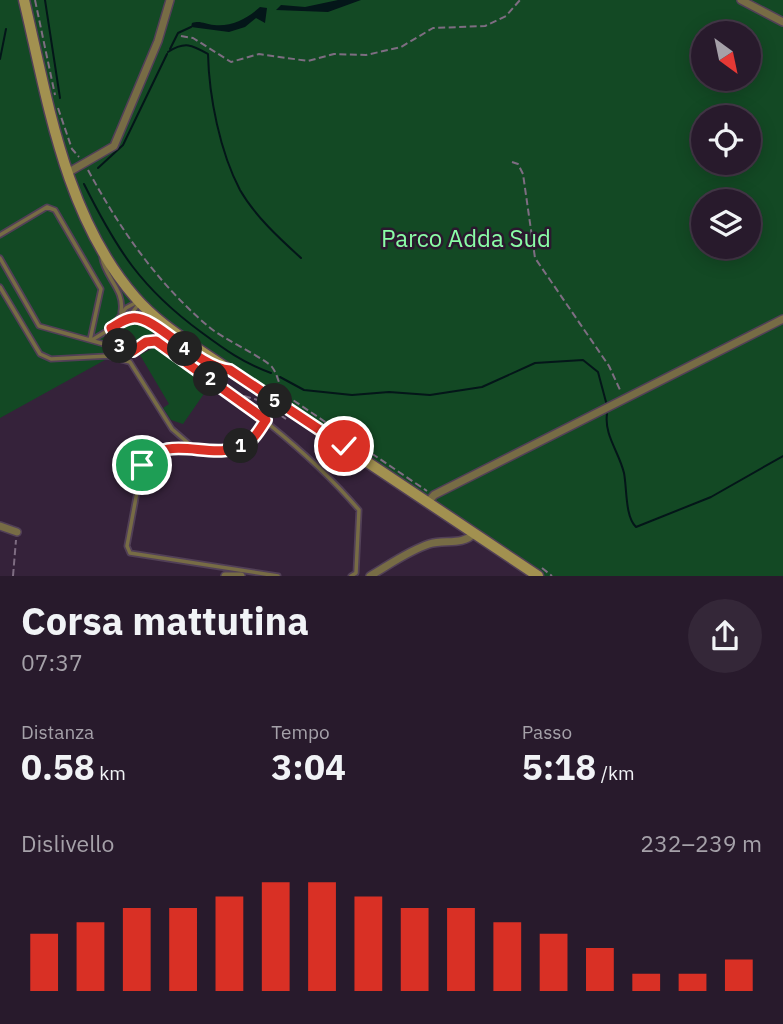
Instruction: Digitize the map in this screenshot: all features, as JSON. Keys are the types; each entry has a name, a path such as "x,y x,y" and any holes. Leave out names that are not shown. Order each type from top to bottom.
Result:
{"street":[{"path":"24,0 53,120 79,204 102,252 139,302 172,331 431,498 475,533 538,571"},
{"path":"69,172 114,146 158,41 170,0"},
{"path":"741,0 783,22"},
{"path":"431,498 783,319"},
{"path":"0,526 17,532"},
{"path":"370,576 420,548 441,542 464,541 475,533"},
{"path":"225,576 241,576"}],"lane":[{"path":"0,235 47,207 55,210 102,289 90,340"},
{"path":"102,252 106,271 122,299 120,315"},
{"path":"0,258 37,325 133,351 146,342 156,341 266,420 340,487 359,510 356,573 351,576"},
{"path":"0,287 40,354 55,360 108,356 130,362 172,429 197,450"},
{"path":"90,340 99,337 135,311 139,302"},
{"path":"111,328 120,315 139,302"},
{"path":"122,321 133,318 144,320 209,366 230,370"},
{"path":"111,328 116,342 126,349"},
{"path":"266,420 250,442 235,448 221,452 169,446 148,457 142,465 127,546 130,553 278,576"}],"path":[{"path":"35,0 55,94"},
{"path":"180,36 193,37 231,62 259,54 307,61 334,54 366,55 401,47 433,28 452,30 485,26 506,16 520,0"},
{"path":"58,107 72,149 85,165 135,247 189,309 218,335 271,366 287,396 431,498"},
{"path":"512,162 518,164 523,174 535,258 609,366 623,400"},
{"path":"13,576 17,532"},
{"path":"538,571 552,576"}],"green space":[{"name":"Parco Adda Sud","path":"0,0 783,0 783,576 541,576 170,324 0,418"},
{"path":"155,347 210,385 183,424 171,420 163,408 169,404 140,355"}],"shaded area":[{"path":"338,0 361,0 328,12 276,10 281,5 305,7"},
{"path":"260,7 267,8 265,23 256,18 245,27 229,32 191,27 192,23 198,22 214,25 233,23"}],"waterway":[{"path":"45,0 60,98"},
{"path":"170,49 178,33 191,27"},
{"path":"0,59 6,29"},
{"path":"168,52 179,46 188,46 208,54 217,124 233,175 253,209 301,258"},
{"path":"98,168 123,145 167,54"},
{"path":"84,184 132,266 162,300 226,350 271,373"},
{"path":"280,377 304,390 352,395 389,392 430,395 482,387 535,363 583,360 598,372 606,402"},
{"path":"607,414 610,436 624,473 630,516 636,527 711,497 783,456"}],"route":[{"path":"142,465 148,457 169,446 214,453 235,448 250,442 266,420 156,341 146,342 133,351 119,345 111,328 133,318 148,322 209,366 230,370 344,446"}]}
